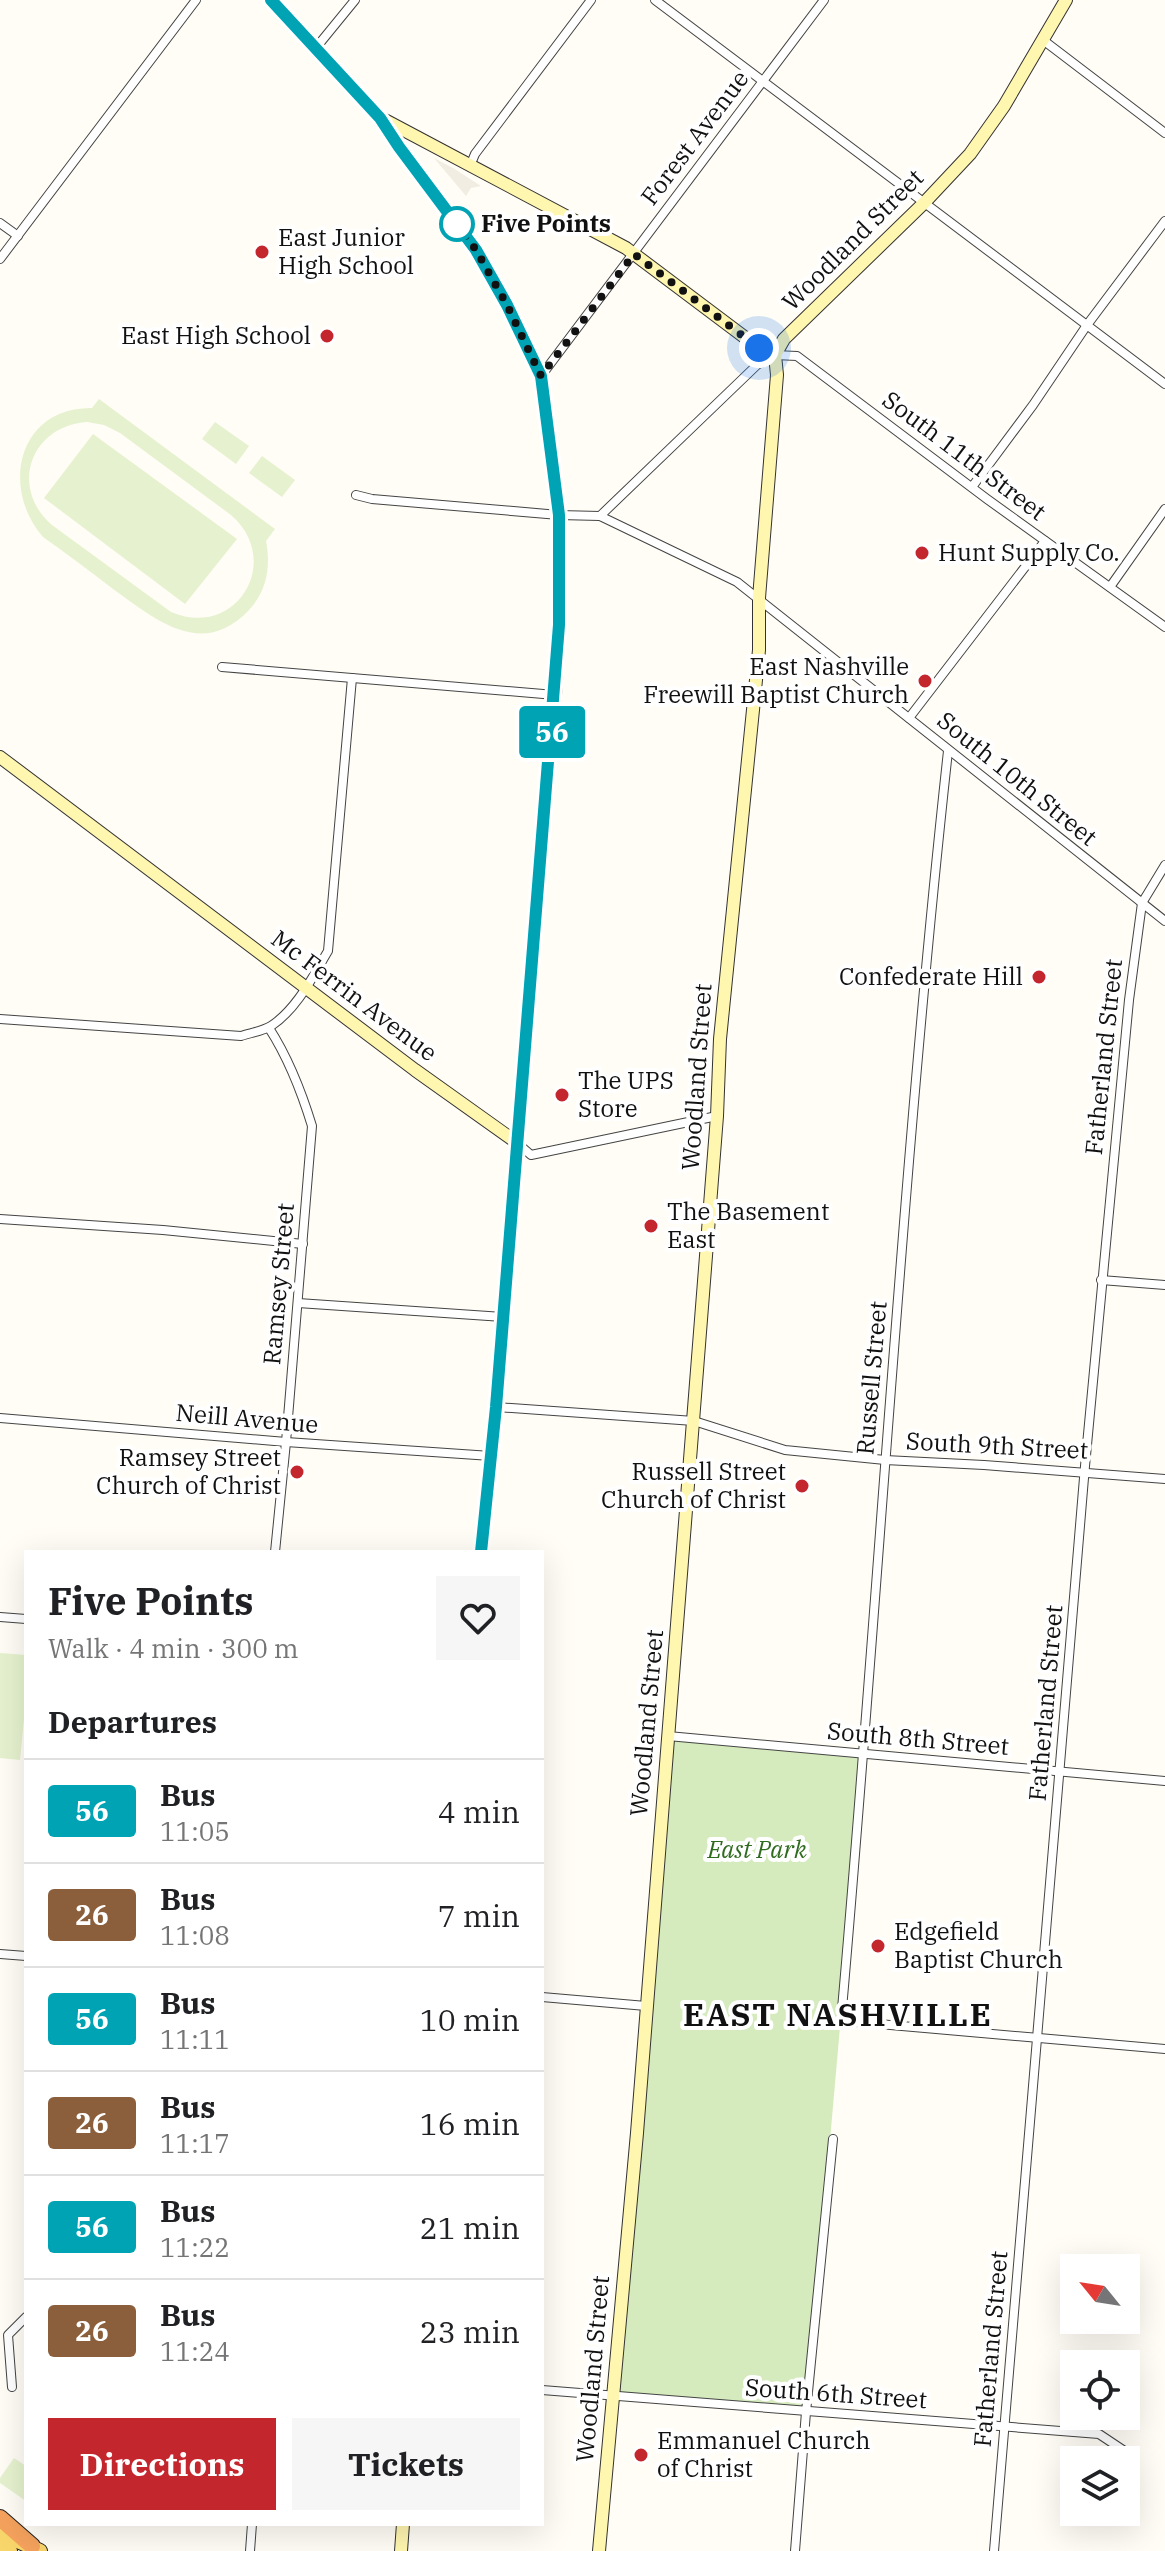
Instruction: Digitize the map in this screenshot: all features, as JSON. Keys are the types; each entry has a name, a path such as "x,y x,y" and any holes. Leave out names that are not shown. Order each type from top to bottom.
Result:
{"highway":[{"path":"0,2518 36,2549"}],"main road":[{"path":"0,2533 36,2549"},
{"path":"0,2546 10,2551"}],"street":[{"path":"0,259 196,0"},
{"path":"271,0 380,118 476,250 541,376 559,515 561,605 496,1407 481,1550"},
{"path":"315,49 355,0"},
{"path":"470,166 475,154 591,0"},
{"path":"655,0 1165,384"},
{"name":"Forest Avenue","path":"541,376 824,0"},
{"name":"Woodland Street","path":"599,2551 637,2133 694,1421 720,1039 759,650 759,598 777,375 775,355 784,339 970,154 1004,106 1066,0"},
{"path":"1043,40 1165,133"},
{"path":"380,118 634,254 759,348 775,355"},
{"path":"972,487 1165,221"},
{"path":"0,223 18,236"},
{"path":"356,495 372,499 600,516 757,365 775,355"},
{"name":"South 11th Street","path":"775,355 797,356 1165,627"},
{"path":"1110,587 1165,509"},
{"name":"South 10th Street","path":"600,516 737,582 1165,921"},
{"path":"909,718 1045,541"},
{"path":"222,667 555,695"},
{"path":"0,1019 241,1036 269,1028 285,1014 328,951 352,678"},
{"name":"Russell Street","path":"948,751 885,1460 842,2009 856,2022 1038,2039"},
{"name":"Mc Ferrin Avenue","path":"0,757 531,1155 717,1116"},
{"name":"Fatherland Street","path":"994,2551 1084,1474 1130,989 1142,903 1165,865"},
{"name":"Ramsey Street","path":"269,1028 289,1062 312,1126 275,1550"},
{"path":"0,1219 163,1230 303,1244"},
{"path":"1101,1280 1165,1285"},
{"path":"298,1303 503,1317"},
{"name":"South 9th Street","path":"496,1407 694,1421 785,1450 1165,1479"},
{"name":"Neill Avenue","path":"0,1418 491,1456"},
{"path":"0,1617 24,1619"},
{"name":"South 8th Street","path":"668,1736 1165,1781"},
{"path":"0,1954 24,1956"},
{"path":"544,1997 646,2006"},
{"path":"1038,2039 1165,2049"},
{"path":"795,2551 833,2139"},
{"path":"12,2387 8,2335 24,2319"},
{"name":"South 6th Street","path":"544,2390 1099,2434 1117,2446"},
{"path":"250,2551 252,2526"},
{"path":"401,2551 403,2526"}],"green space":[{"path":"99,399 275,529 266,541 268,569 260,595 249,610 231,625 214,632 196,633 162,622 43,537 30,517 22,496 20,474 24,454 33,435 47,421 67,411 92,408","holes":["87,422 104,425 120,433 231,515 246,534 253,554 252,573 245,591 233,606 215,615 194,618 171,612 52,525 39,510 31,494 29,477 32,461 40,447 51,435 67,426"]},
{"path":"215,422 249,446 236,464 202,439"},
{"path":"93,434 237,539 185,604 44,498"},
{"path":"262,456 295,480 282,497 249,473"},
{"path":"0,1653 24,1655 24,1719 20,1760 0,1758"},
{"name":"East Park","path":"668,1736 864,1755 806,2412 613,2395"},
{"path":"14,2458 24,2465 24,2500 0,2483 0,2478"}],"shaded area":[{"path":"434,158 481,186 471,188 466,196"}],"bus line":[{"name":"56","path":"271,0 380,118 476,250 541,376 559,515 561,599 496,1407 481,1550"}],"place":[{"name":"Five Points","path":"457,224"},
{"name":"East Junior High School","path":"262,252"},
{"name":"East High School","path":"327,336"},
{"name":"Hunt Supply Co.","path":"922,553"},
{"name":"East Nashville Freewill Baptist Church","path":"925,681"},
{"name":"Confederate Hill","path":"1039,977"},
{"name":"The UPS Store","path":"562,1095"},
{"name":"The Basement East","path":"651,1226"},
{"name":"Ramsey Street Church of Christ","path":"297,1472"},
{"name":"Russell Street Church of Christ","path":"802,1486"},
{"name":"Edgefield Baptist Church","path":"878,1946"},
{"name":"Emmanuel Church of Christ","path":"641,2455"}],"district":[{"name":"EAST NASHVILLE","path":"838,2015"}],"route":[{"path":"457,224 476,250 507,305 541,376 634,254 759,348"}]}
